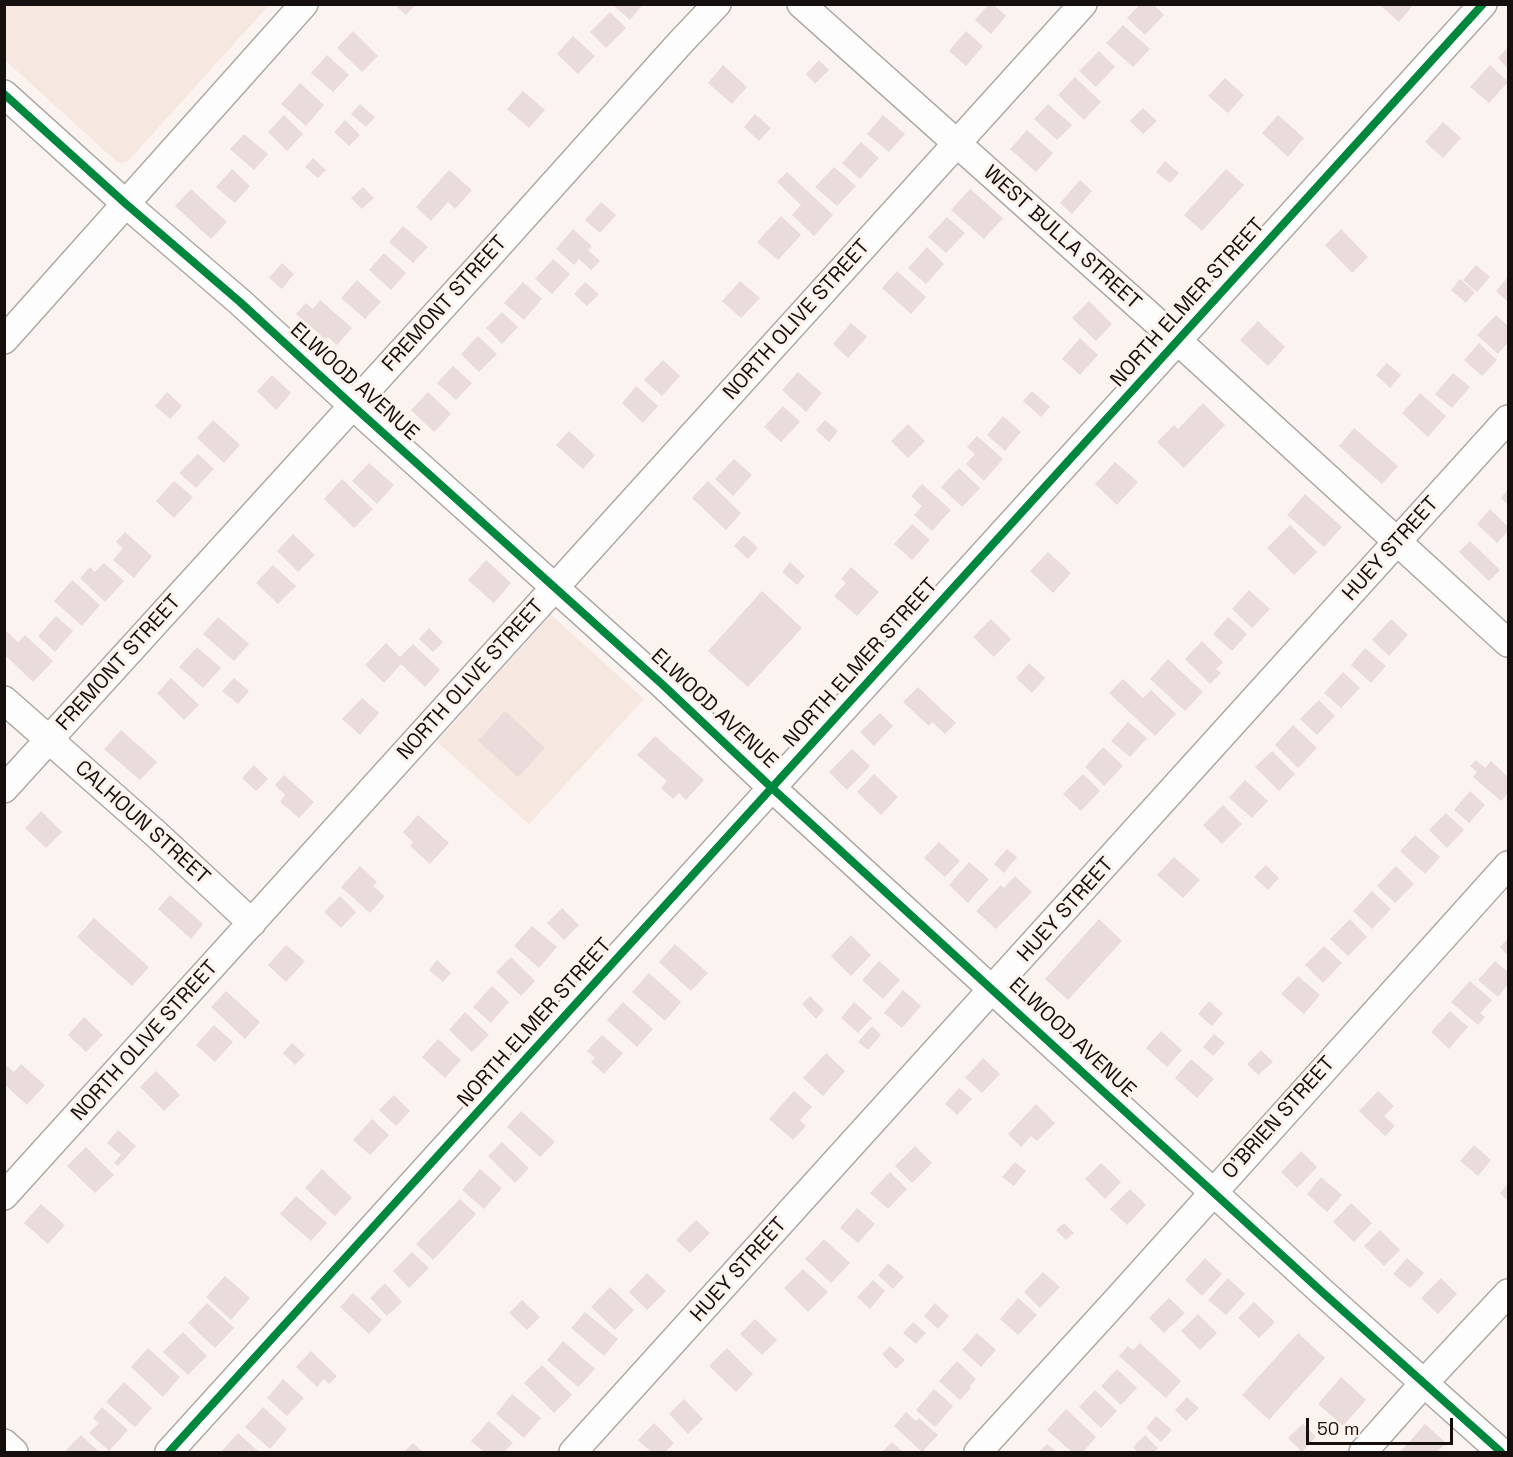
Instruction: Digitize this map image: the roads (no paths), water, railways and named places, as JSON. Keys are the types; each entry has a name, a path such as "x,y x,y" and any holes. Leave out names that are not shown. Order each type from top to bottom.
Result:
{"street":[{"path":"4,340 304,4"},
{"name":"FREMONT STREET","path":"4,789 717,4"},
{"name":"WEST BULLA STREET","path":"801,4 1178,341 1509,643"},
{"name":"NORTH OLIVE STREET","path":"4,1196 1083,4"},
{"name":"NORTH ELMER STREET","path":"170,1452 1483,4"},
{"name":"ELWOOD AVENUE","path":"4,94 126,204 240,302 555,587 1213,1192 1501,1452"},
{"name":"HUEY STREET","path":"573,1452 1509,419"},
{"name":"CALHOUN STREET","path":"4,700 252,922"},
{"name":"O'BRIEN STREET","path":"978,1452 1509,865"},
{"path":"1363,1452 1509,1293"},
{"path":"4,1443 14,1452"}]}
